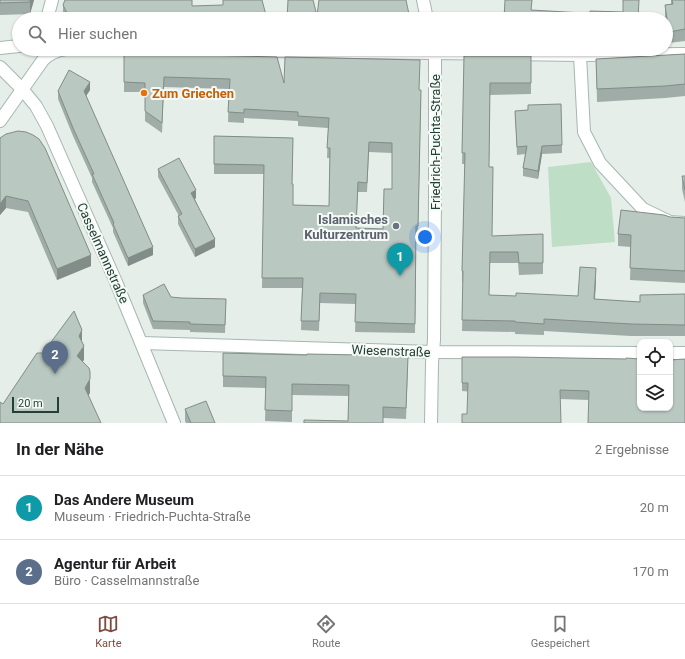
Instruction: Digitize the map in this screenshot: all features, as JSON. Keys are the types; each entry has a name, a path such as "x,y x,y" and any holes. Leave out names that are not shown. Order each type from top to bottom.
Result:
{"street":[{"path":"49,12 52,0"},
{"path":"423,0 426,12"},
{"path":"0,48 12,47"},
{"path":"673,54 685,54"},
{"path":"0,121 42,60 48,56"},
{"name":"Friedrich-Puchta-Straße","path":"431,423 436,197 434,56"},
{"path":"580,56 584,132 600,163 643,209 670,222 685,223"},
{"name":"Casselmannstraße","path":"0,67 22,89 36,106 47,126 116,282 174,423"},
{"name":"Wiesenstraße","path":"142,344 433,352 637,353"},
{"path":"673,353 685,353"}],"green space":[{"path":"591,162 611,198 615,242 552,247 548,167"}],"building":[{"path":"0,0 30,0 30,2 0,3"},
{"path":"65,0 192,0 192,6 223,5 223,0 262,0 265,12 66,12 63,5"},
{"path":"288,0 313,0 316,12 287,12"},
{"path":"319,0 406,0 409,12 318,12"},
{"path":"505,0 532,0 531,10 566,12 504,12"},
{"path":"623,0 639,0 638,12 623,12"},
{"path":"672,0 685,0 685,29 673,31 673,12 666,12 665,5 673,4"},
{"path":"590,11 623,12 590,12"},
{"path":"685,54 685,84 597,89 596,59 673,56 673,55"},
{"path":"124,56 277,57 284,83 285,57 420,60 419,90 421,90 418,226 416,226 415,324 355,322 356,294 320,293 319,321 301,321 303,278 262,278 264,165 214,164 214,136 293,138 293,205 329,206 330,148 327,148 329,118 298,116 298,112 244,109 244,113 228,112 230,79 164,77 162,123 145,111 145,83 124,82","holes":["369,142 392,143 392,189 384,189 383,229 356,228 358,182 367,183"]},
{"path":"464,56 531,56 531,83 490,83 489,167 493,167 492,236 543,234 543,263 519,263 518,252 490,252 489,295 516,296 516,293 578,296 580,267 596,268 594,299 640,302 640,295 685,294 685,325 631,324 544,319 544,324 515,321 462,320 465,153 462,153"},
{"path":"69,70 90,82 84,91 153,247 128,258 58,91"},
{"path":"561,104 562,145 542,146 538,171 523,168 527,146 517,147 515,111 528,110 528,105"},
{"path":"18,131 33,135 39,139 45,148 91,255 57,269 28,201 6,196 0,204 0,138 6,134"},
{"path":"179,158 196,190 191,193 215,239 195,249 178,216 182,214 158,169"},
{"path":"682,176 685,176 685,190"},
{"path":"621,210 685,218 685,271 630,268 631,235 618,234"},
{"path":"164,284 171,297 226,299 225,325 153,321 143,295"},
{"path":"74,311 82,330 79,336 84,346 77,356 89,368 90,379 85,388 101,423 0,423 0,402 3,404 37,353 43,353"},
{"path":"223,353 408,356 406,408 383,407 383,423 304,423 304,420 348,421 349,385 292,384 292,411 265,410 266,377 223,376"},
{"path":"462,357 637,359 637,411 673,411 673,360 685,359 685,423 588,423 589,391 560,390 561,423 462,423 462,414 467,414 468,383 462,383"},
{"path":"206,401 215,423 191,423 185,409"}],"place":[{"name":"Zum Griechen","path":"144,93"},
{"name":"Islamisches Kulturzentrum","path":"396,226"},
{"name":"Das Andere Museum","path":"400,276"},
{"name":"Agentur für Arbeit","path":"55,374"}]}
